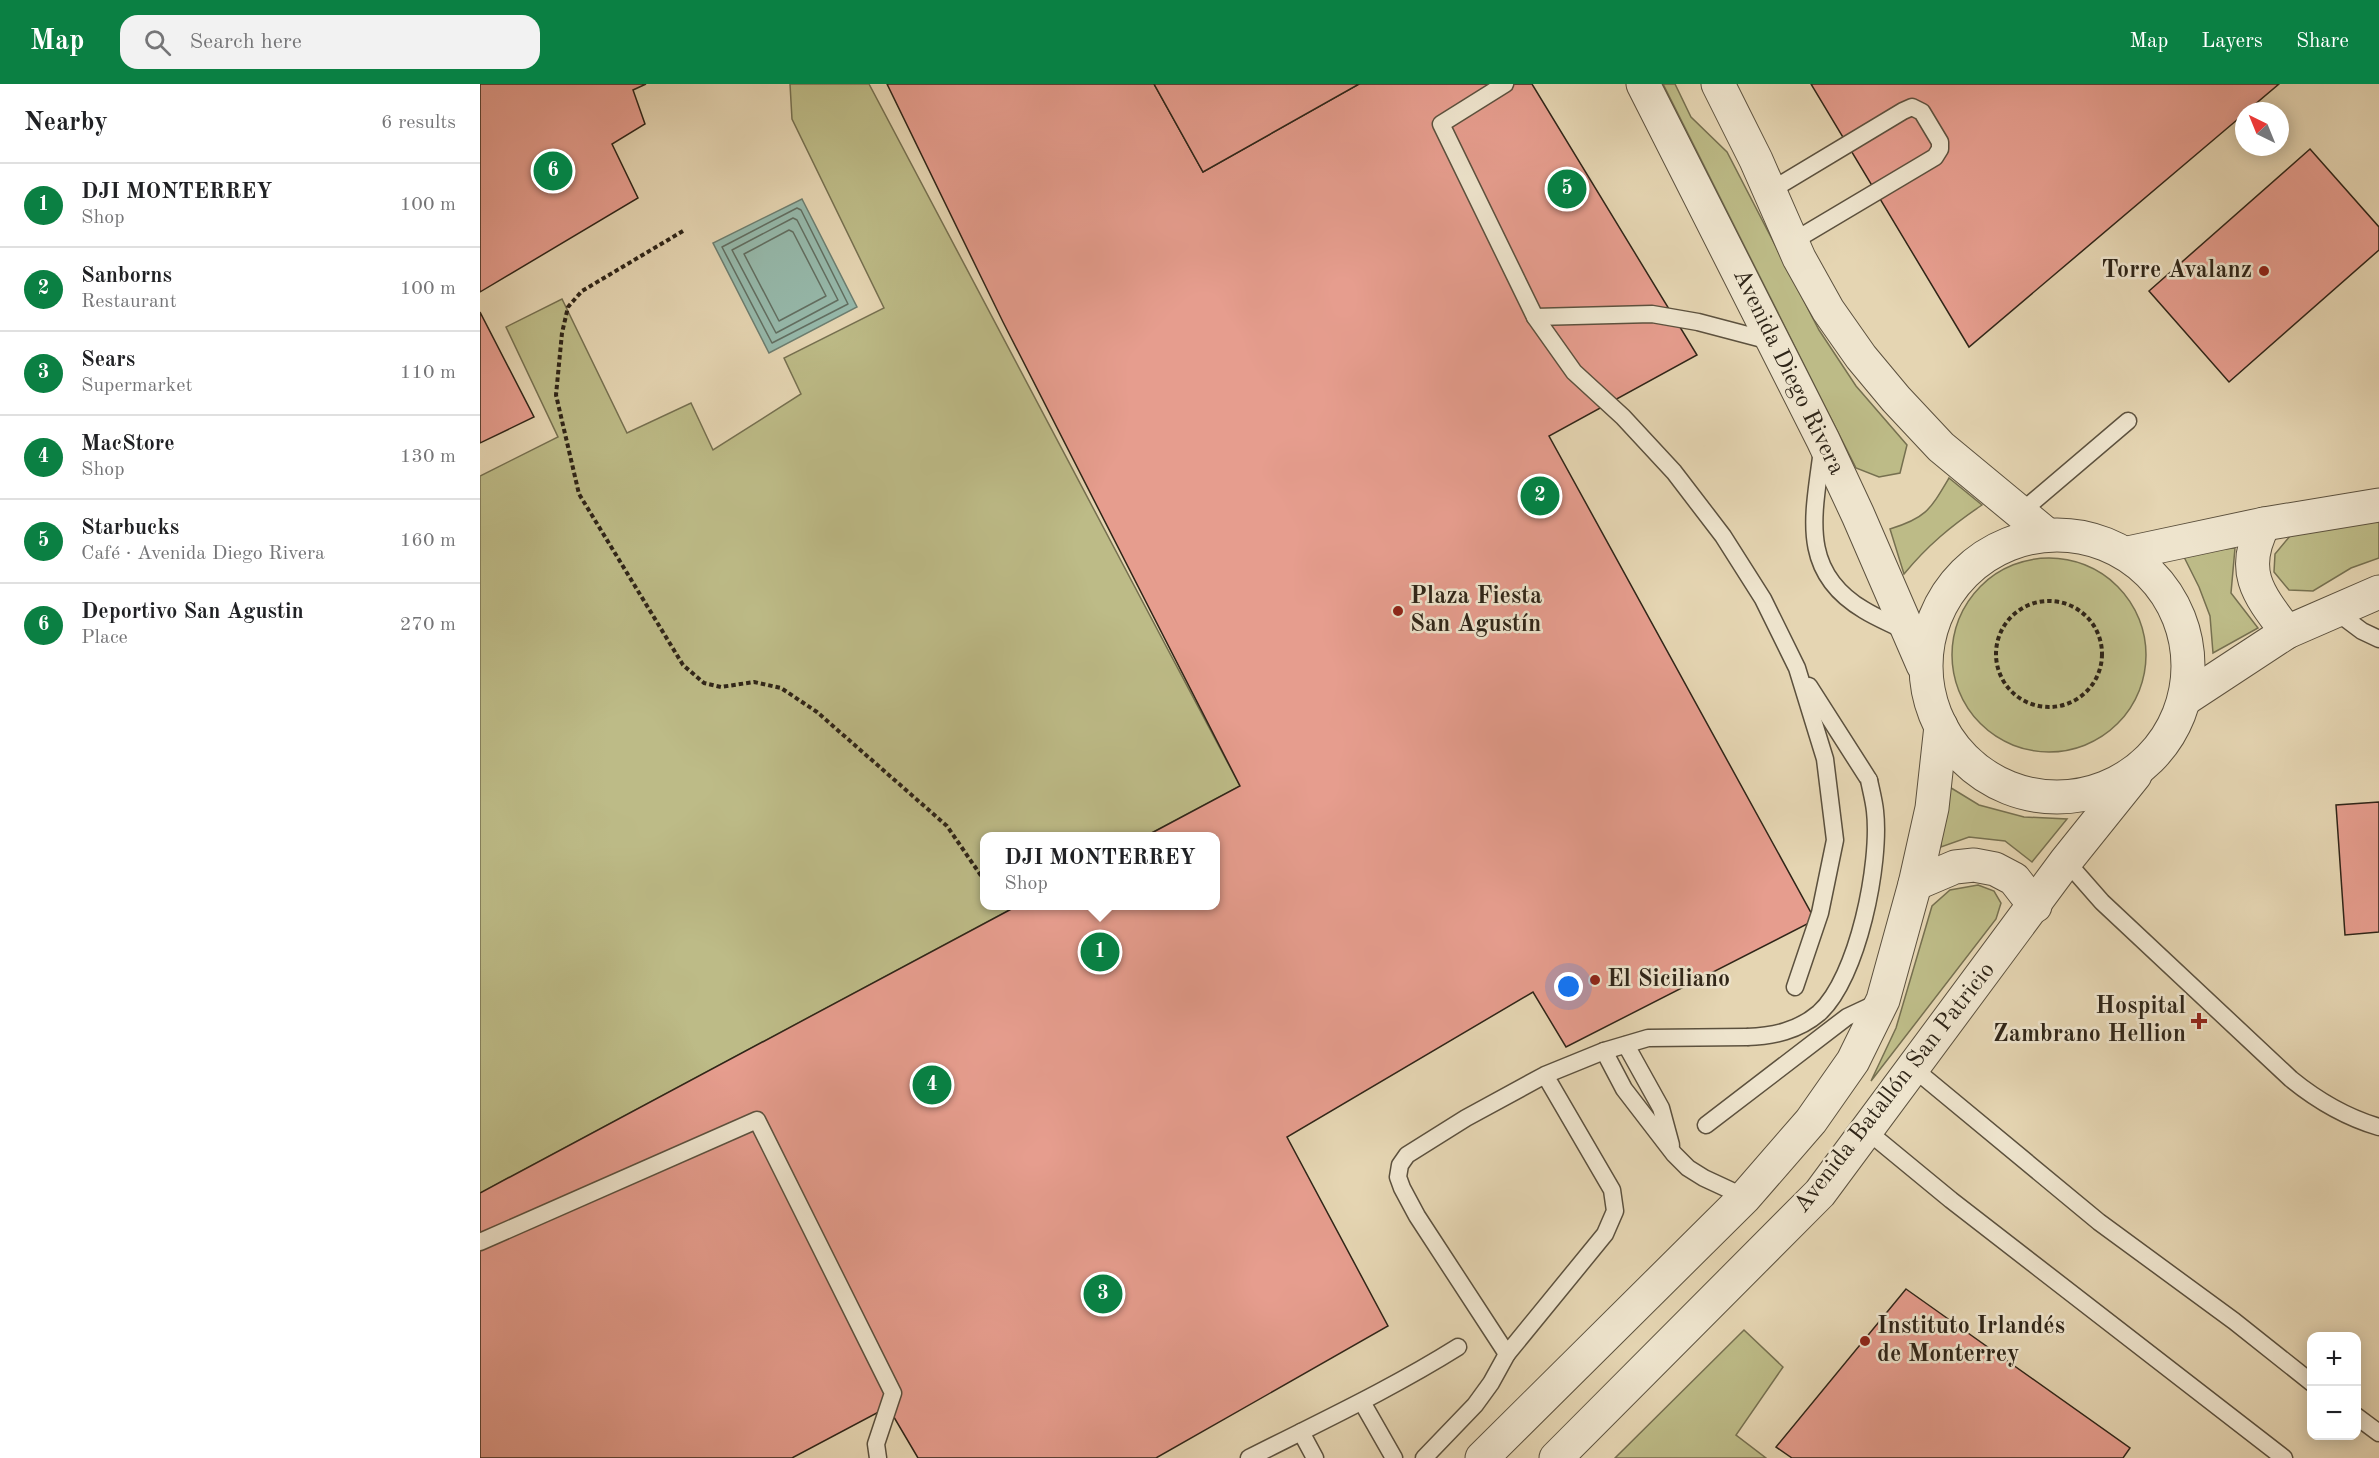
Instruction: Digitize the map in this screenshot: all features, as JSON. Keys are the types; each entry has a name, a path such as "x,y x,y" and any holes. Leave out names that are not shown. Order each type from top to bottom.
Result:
{"street":[{"name":"Avenida Diego Rivera","path":"1643,84 1823,440 1923,665"},
{"path":"1718,84 1792,242 1828,309 1861,357 1941,447 2033,522 2103,541 2128,553 2151,577 2176,614 2189,649 2188,697"},
{"path":"2128,553 2264,524 2379,505"},
{"path":"2033,522 1967,570 1942,599 1932,623 1923,665 1928,696 1941,726 1968,761 2000,785 2030,793 2080,798 2135,775"},
{"path":"2264,524 2252,555 2252,575 2258,592 2287,632"},
{"path":"2188,697 2287,632 2379,592"},
{"name":"Avenida Batallón San Patricio","path":"1556,1458 1820,1193 2035,906 2066,861 2135,775 2168,741 2188,697"},
{"name":"Avenida Batallón San Patricio","path":"1482,1458 1745,1197 1811,1121 1853,1062 1883,1000 1915,884 1932,808 1941,726"},
{"path":"1915,884 1955,867 1974,865 1995,869 2014,879 2035,906"}],"lane":[{"path":"1505,84 1441,124 1535,317 1574,372 1623,417 1674,472 1723,536 1763,599 1797,668 1869,780 1875,812 1869,894 1850,967 1834,997 1818,1014 1797,1027 1774,1036 1648,1038 1604,1051 1545,1075 1420,1145 1407,1155 1400,1166 1398,1177 1402,1188 1417,1216 1507,1354"},
{"path":"1770,191 1912,107 1922,112 1940,142 1940,149 1935,157 1792,242"},
{"path":"1535,317 1652,314 1698,322 1774,342"},
{"path":"2033,522 2128,421"},
{"path":"1823,440 1813,525 1818,560 1826,576 1851,601 1908,632"},
{"path":"2334,610 2362,631 2379,639"},
{"path":"1795,987 1820,913 1835,840 1825,759 1797,668"},
{"path":"2066,861 2102,902 2291,1079 2336,1110 2358,1121 2379,1127"},
{"path":"1706,1125 1847,1017 1883,1000"},
{"path":"1626,1045 1661,1108 1674,1154"},
{"path":"1604,1051 1624,1089 1674,1154 1688,1168 1704,1178 1745,1197"},
{"path":"1913,1068 2090,1215 2234,1321 2307,1379"},
{"path":"1424,1458 1475,1406 1507,1354 1605,1234 1615,1211 1612,1190 1545,1075"},
{"path":"480,1242 757,1120 893,1393 877,1451"},
{"path":"1866,1130 1936,1188 2284,1458"},
{"path":"1249,1458 1362,1402 1458,1347"},
{"path":"1362,1402 1394,1458"},
{"path":"2361,1420 2379,1433"},
{"path":"1300,1432 1315,1458"}],"path":[{"path":"683,231 582,291 568,307 562,333 556,395 579,494 682,665 704,683 712,685 721,687 754,682 781,688 817,712 947,826 980,874"},
{"path":"2064,601 2091,620 2098,630 2103,648 2103,660 2097,678 2088,691 2073,702 2050,708 2019,699 2011,692 2001,677 1996,661 2000,633 2011,617 2035,602 2064,601"}],"shaded area":[{"path":"790,84 869,84 1240,786 1154,832 980,832 980,910 1010,910 480,1193 480,476 558,437 506,327 562,299 627,433 691,403 713,450 801,394 784,358 884,308 792,119"},
{"path":"1663,84 1675,84 1691,117 1727,152 1819,330 1856,386 1907,445 1900,473 1879,477 1856,468"},
{"path":"1949,478 1982,505 1940,536 1904,574 1890,529 1912,521 1926,511"},
{"path":"2379,518 2379,558 2351,568 2313,591 2289,590 2274,572 2275,554 2290,536"},
{"path":"2235,548 2231,593 2258,628 2213,653 2210,616 2182,553"},
{"path":"2049,558 2086,565 2103,574 2118,586 2130,601 2139,618 2146,655 2139,692 2130,709 2118,724 2103,736 2086,745 2049,752 2012,745 1995,736 1980,724 1968,709 1959,692 1952,655 1959,618 1968,601 1980,586 1995,574 2012,565"},
{"path":"1943,783 1979,805 2024,817 2067,819 2032,862 2005,841 1969,837 1941,847"},
{"path":"1978,885 1994,891 2001,903 1996,919 1871,1081 1896,1028 1932,906 1950,890"},
{"path":"1744,1330 1783,1367 1736,1435 1766,1458 1615,1458"}],"water":[{"path":"802,199 857,307 769,353 713,243"}],"building":[{"path":"480,84 646,84 633,90 645,124 612,144 638,198 480,292"},
{"name":"Plaza Fiesta San Agustín","path":"887,84 1154,84 1203,172 1359,84 1532,84 1697,355 1549,436 1815,920 1566,1047 1533,992 1287,1137 1388,1326 1156,1458 918,1458 888,1407 792,1458 480,1458 480,1193 1010,910 1220,910 1220,832 1154,832 1240,786 1003,322"},
{"path":"1154,84 1359,84 1203,172"},
{"path":"1811,84 2279,84 2258,102 2235,102 2235,122 1969,347"},
{"name":"Torre Avalanz","path":"2310,149 2379,227 2379,250 2229,382 2149,291"},
{"path":"480,312 534,417 480,443"},
{"path":"2379,802 2379,932 2345,935 2336,805"},
{"path":"1906,1289 2130,1448 2123,1458 1792,1458 1776,1447"}],"place":[{"name":"Deportivo San Agustin","path":"553,171"},
{"name":"Starbucks","path":"1567,189"},
{"name":"Torre Avalanz","path":"2264,271"},
{"name":"Sanborns","path":"1540,496"},
{"name":"Plaza Fiesta San Agustín","path":"1398,611"},
{"name":"DJI MONTERREY","path":"1100,952"},
{"name":"El Siciliano","path":"1595,980"},
{"name":"Hospital Zambrano Hellion","path":"2199,1021"},
{"name":"MacStore","path":"932,1085"},
{"name":"Sears","path":"1103,1294"},
{"name":"Instituto Irlandés de Monterrey","path":"1865,1341"}]}
